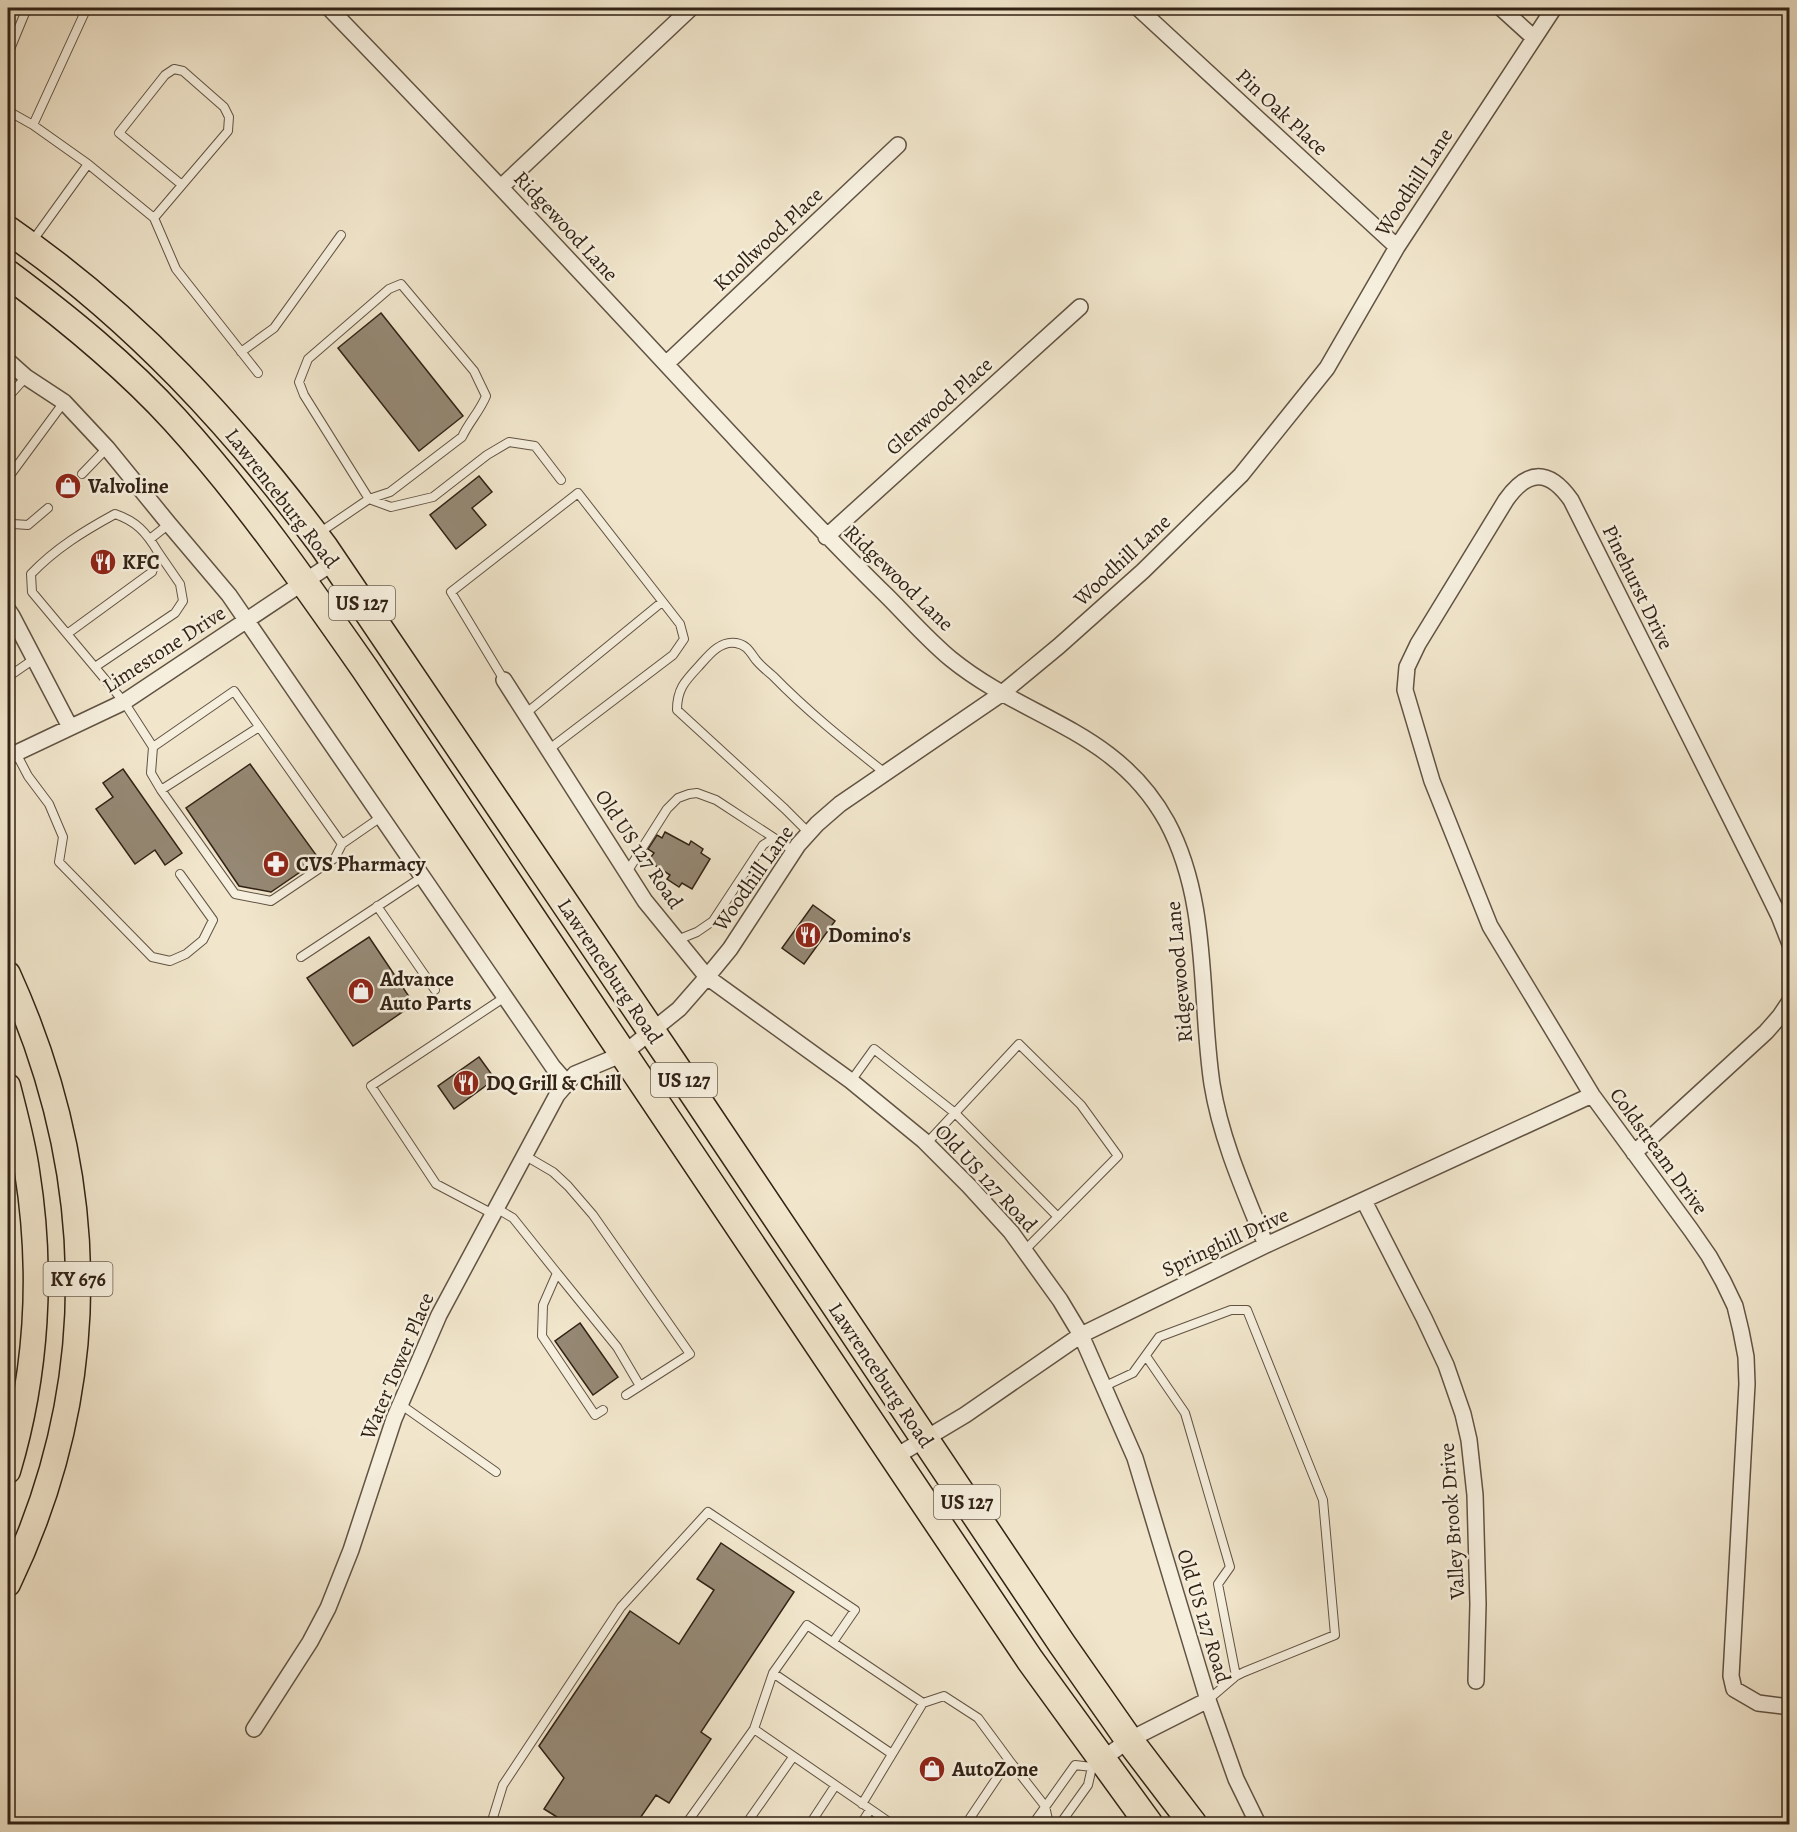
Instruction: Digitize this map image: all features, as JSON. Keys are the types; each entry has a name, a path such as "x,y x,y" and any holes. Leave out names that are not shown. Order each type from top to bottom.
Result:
{"highway":[{"name":"Lawrenceburg Road","path":"18,238 114,313 176,371 251,454 316,536 1062,1644 1129,1740 1192,1824"},
{"name":"Lawrenceburg Road","path":"8,274 120,365 174,419 248,507 305,583 365,669 1097,1763 1149,1824"}],"main road":[{"name":"KY 676","path":"8,974 40,1052 65,1148 73,1198 78,1303 67,1407 55,1458 40,1507 8,1584"},
{"name":"KY 676","path":"8,1086 27,1170 36,1266 35,1316 30,1367 8,1471"}],"street":[{"path":"501,187 691,8"},
{"name":"Pin Oak Place","path":"1138,8 1397,247"},
{"path":"1501,8 1534,38"},
{"name":"Woodhill Lane","path":"623,1054 679,1009 707,977 730,949 794,851 809,833 840,804 1001,694 1059,646 1143,571 1241,475 1326,368 1397,247 1554,8"},
{"name":"Ridgewood Lane","path":"339,11 826,537 950,658 1001,694 1071,729 1112,756 1144,788 1157,805 1177,842 1191,886 1196,911 1212,1088 1234,1166 1266,1245"},
{"name":"Knollwood Place","path":"666,364 898,145"},
{"name":"Glenwood Place","path":"826,537 1080,307"},
{"path":"8,361 64,402 107,448 229,595 505,998 553,1067 567,1083"},
{"name":"Pinehurst Drive","path":"1407,667 1418,644 1514,489 1523,481 1543,476 1562,487 1580,518 1756,869 1790,944"},
{"name":"Limestone Drive","path":"12,755 124,702 334,562"},
{"path":"8,610 70,727"},
{"name":"Coldstream Drive","path":"1407,667 1405,690 1432,781 1490,927 1592,1095 1709,1256 1735,1306 1746,1357 1746,1412 1731,1676 1734,1689 1758,1703 1790,1707"},
{"name":"Old US 127 Road","path":"504,680 645,901 707,977 851,1081 899,1119 969,1186 1025,1250 1060,1300 1080,1335 1135,1458 1208,1701 1236,1779 1258,1824"},
{"path":"1634,1153 1766,1032 1790,1001"},
{"name":"Water Tower Place","path":"254,1729 310,1642 328,1608 351,1550 400,1404 439,1315 524,1155 557,1095 575,1074 623,1054"},
{"name":"Springhill Drive","path":"893,1458 1012,1384 1080,1335 1266,1245 1592,1095"},
{"name":"Valley Brook Drive","path":"1364,1201 1446,1365 1463,1414 1473,1468 1475,1506 1478,1604 1476,1680"},
{"path":"1097,1763 1129,1740 1208,1701"}],"lane":[{"path":"8,54 27,8"},
{"path":"33,125 84,14"},
{"path":"154,218 228,131 229,117 224,107 183,71 174,69 165,75 119,133 182,185"},
{"path":"8,111 33,125 88,164 154,218 176,269 258,373"},
{"path":"18,238 88,164"},
{"path":"241,352 274,328 341,235"},
{"path":"316,536 369,499 390,492 462,437 468,424 482,407 486,396 474,371 401,284 389,289 308,359 299,382 304,395 369,499 391,507 433,497 487,455 509,442 535,446 561,480"},
{"path":"8,397 26,376"},
{"path":"8,478 64,402"},
{"path":"82,474 107,448"},
{"path":"504,680 451,592 578,493 680,624 684,639 673,655 548,750"},
{"path":"8,522 27,525 48,508"},
{"path":"95,667 175,613 183,601 180,584 150,539 130,520 115,514 49,555 31,574 32,592 124,702 153,747 151,773 235,894 271,901 335,858 342,844 381,817"},
{"path":"150,539 169,524"},
{"path":"68,634 152,572 158,552"},
{"path":"525,714 662,603"},
{"path":"809,833 785,808 677,710 677,699 684,683 720,646 730,642 748,647 756,660 803,707 885,773"},
{"path":"8,677 34,659"},
{"path":"153,747 234,691 342,844"},
{"path":"161,790 260,727"},
{"path":"12,755 49,804 63,837 58,862 152,957 170,961 186,954 203,940 213,920 180,874"},
{"path":"627,872 667,808 678,798 689,794 707,796 794,851"},
{"path":"677,940 697,932 712,921 763,845 774,838"},
{"path":"301,957 422,877"},
{"path":"377,906 435,990"},
{"path":"505,998 371,1086 436,1184 513,1218 617,1347 640,1386"},
{"path":"926,1144 1019,1044 1081,1105 1118,1156 1025,1250"},
{"path":"851,1081 874,1049 955,1113 1058,1217"},
{"path":"524,1155 553,1172 593,1215 690,1354 626,1395"},
{"path":"557,1273 543,1305 542,1335 595,1415 603,1410"},
{"path":"1103,1387 1133,1373 1158,1337 1232,1310 1247,1310 1323,1500 1335,1635 1236,1676 1208,1701"},
{"path":"1146,1356 1185,1413 1230,1567 1218,1584 1236,1676"},
{"path":"400,1404 496,1472"},
{"path":"491,1824 503,1785 621,1607 708,1512 855,1610 833,1642"},
{"path":"686,1824 754,1729 773,1673 807,1625 923,1703"},
{"path":"773,1673 892,1754"},
{"path":"862,1804 923,1703 944,1696 978,1718 1045,1806 1049,1824"},
{"path":"754,1729 892,1824"},
{"path":"746,1824 793,1757"},
{"path":"966,1824 1009,1760"},
{"path":"1033,1824 1075,1766 1097,1763"},
{"path":"1060,1824 1088,1785 1097,1763"},
{"path":"810,1824 835,1786"},
{"path":"861,1824 870,1810"}],"building":[{"path":"381,313 463,416 419,451 338,348"},
{"path":"479,476 492,492 472,508 486,525 456,549 430,515"},
{"name":"CVS Pharmacy","path":"250,764 319,859 271,892 239,886 186,808"},
{"path":"123,769 182,853 165,865 155,850 135,864 96,809 113,797 103,783"},
{"path":"665,832 689,845 691,841 703,849 701,853 710,859 692,889 682,883 679,887 667,879 670,875 648,861 654,853 648,849 657,835 662,838"},
{"name":"Domino's","path":"813,905 835,921 804,964 782,948"},
{"name":"Advance Auto Parts","path":"369,937 414,1004 353,1046 307,978"},
{"name":"DQ Grill & Chill","path":"479,1057 495,1079 454,1109 438,1086"},
{"path":"580,1323 618,1377 593,1395 555,1341"},
{"path":"721,1543 794,1592 701,1732 711,1739 669,1803 656,1795 636,1824 551,1824 557,1817 544,1809 564,1778 539,1746 630,1611 679,1644 714,1590 697,1579"}],"place":[{"name":"Valvoline","path":"68,486"},
{"name":"KFC","path":"103,562"},
{"name":"CVS Pharmacy","path":"276,864"},
{"name":"Domino's","path":"808,935"},
{"name":"Advance Auto Parts","path":"361,991"},
{"name":"DQ Grill & Chill","path":"466,1083"},
{"name":"AutoZone","path":"932,1769"}]}
